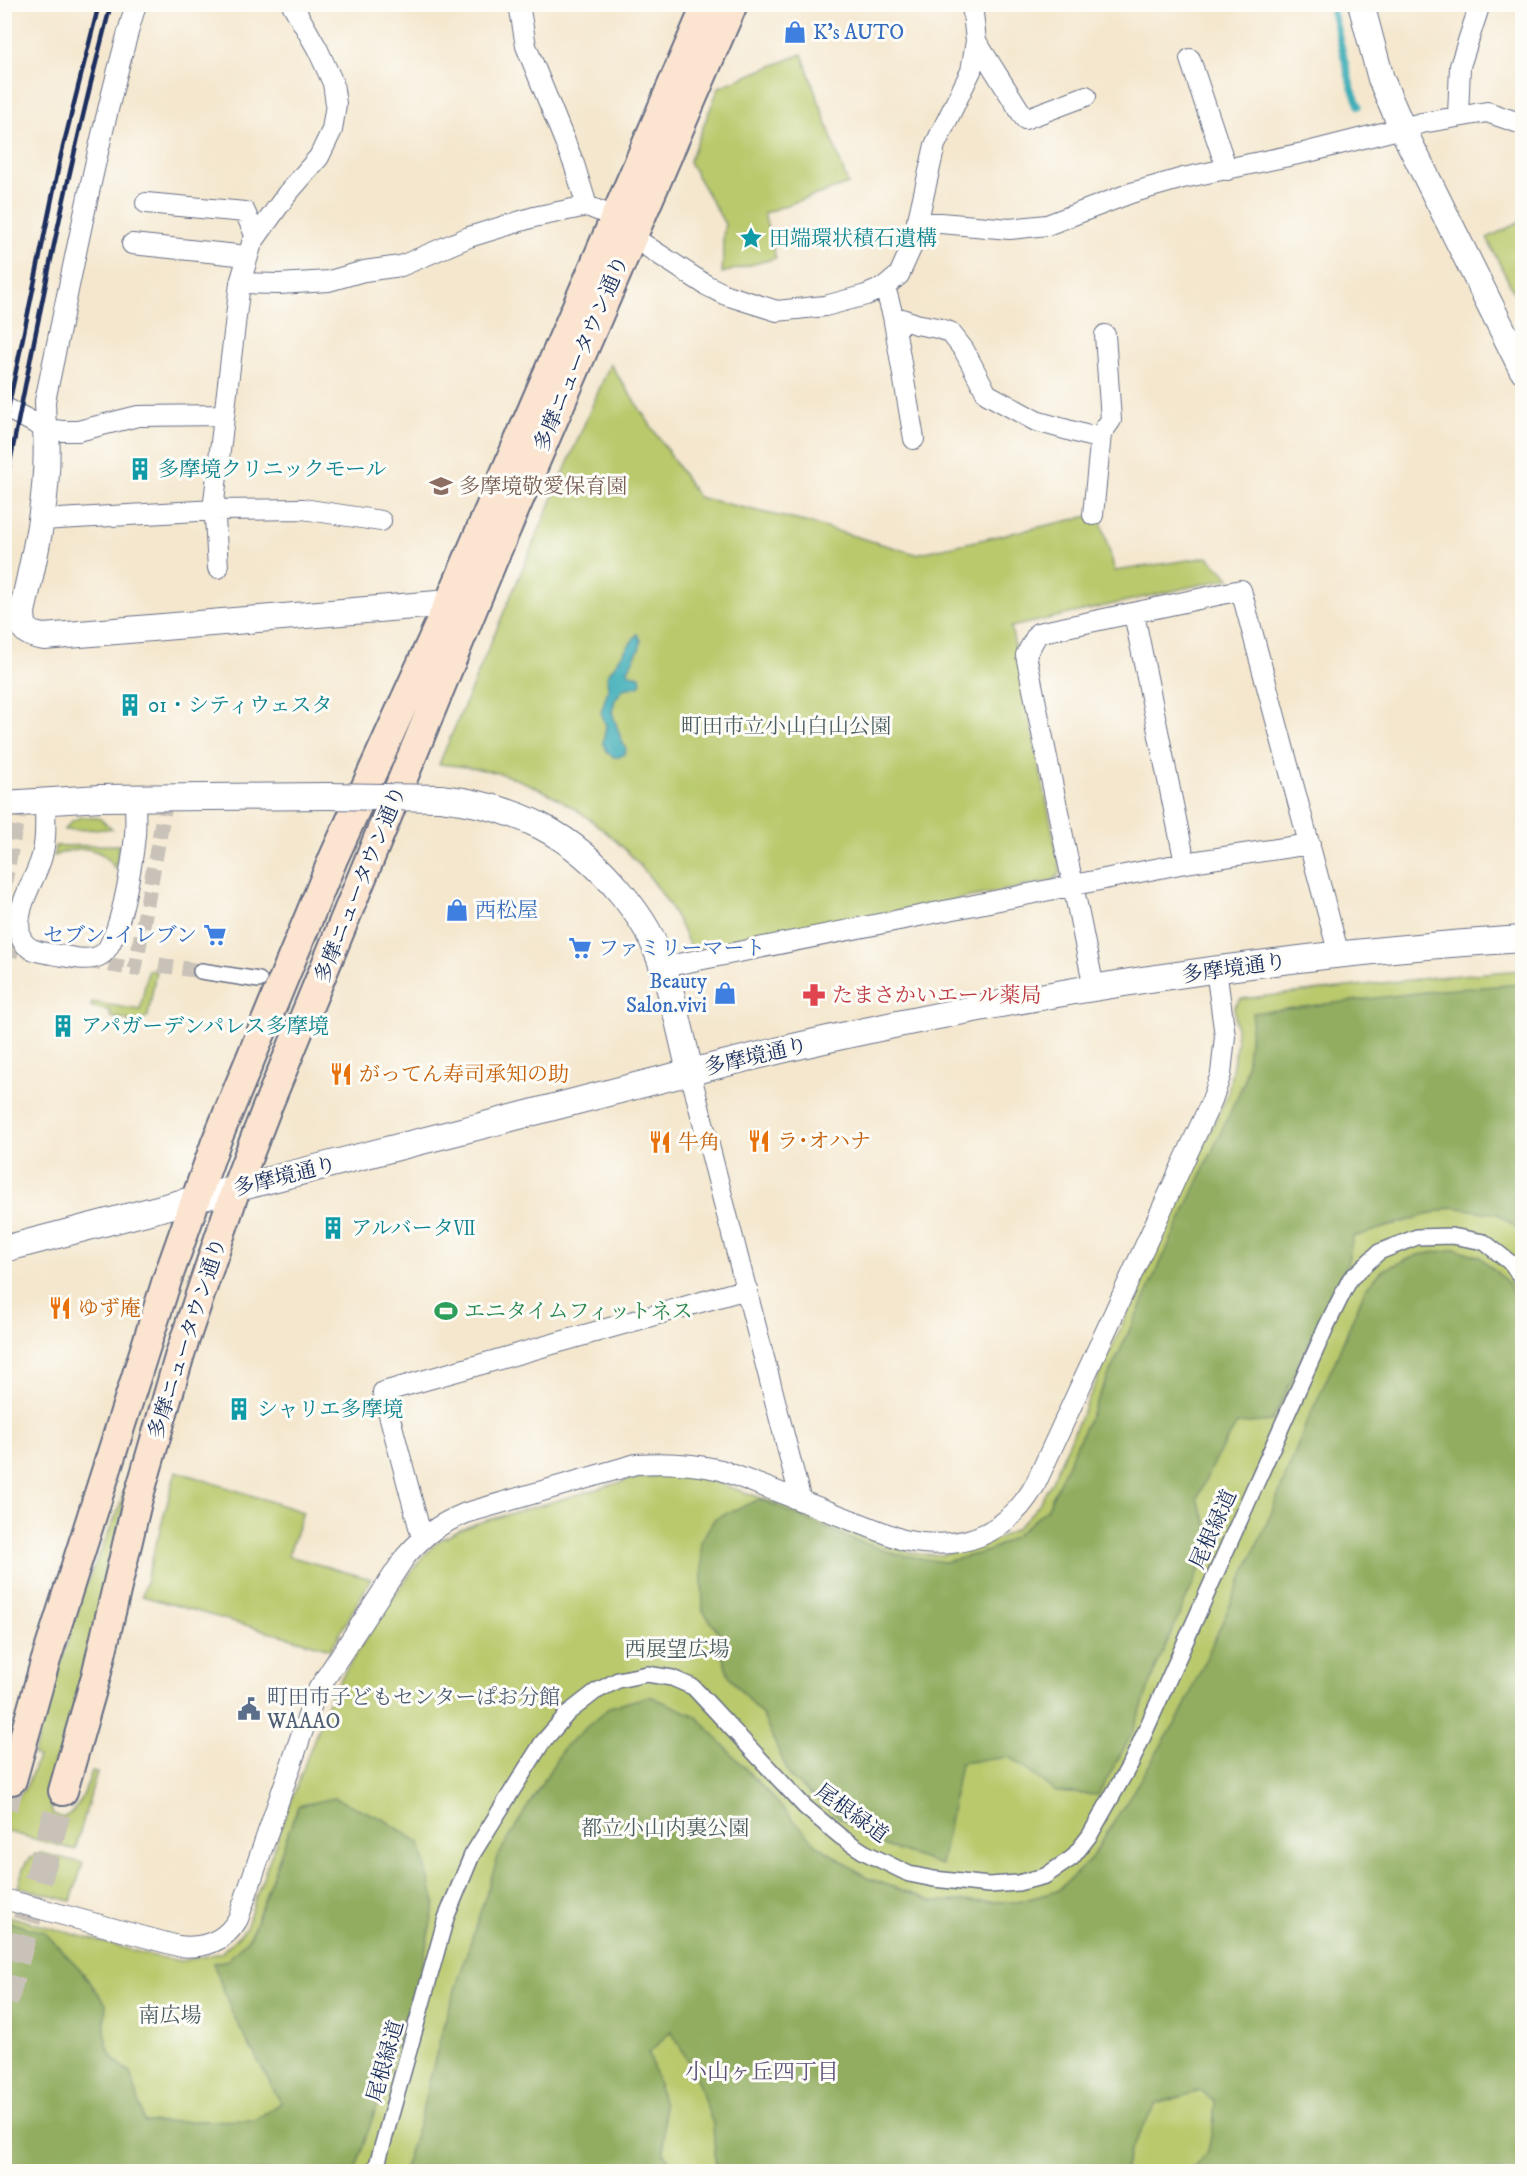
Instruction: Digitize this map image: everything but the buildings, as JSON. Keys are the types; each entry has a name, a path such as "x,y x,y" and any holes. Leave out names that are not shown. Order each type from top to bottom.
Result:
{"main road":[{"name":"多摩ニュータウン通り","path":"63,1791 96,1676 137,1502 180,1354 236,1188 490,566 623,227 707,4"},
{"name":"多摩ニュータウン通り","path":"12,1780 44,1666 167,1280 216,1142 333,859 448,603 623,227 733,4"}],"street":[{"path":"136,4 124,45 47,390 44,411 47,448 42,520 22,612 23,624 27,632 33,635 56,636 448,603"},
{"path":"219,568 214,510 223,415 240,284 252,243 287,194 319,157 332,130 336,104 333,83 292,4"},
{"path":"519,4 526,46 574,164 587,206"},
{"path":"240,284 329,281 364,271 401,266 469,237 534,217 587,206 623,227 706,285 726,295 777,311 825,306 866,295 885,287 898,275 912,246 935,145 971,71 976,41 972,4"},
{"path":"1361,4 1381,79 1401,128 1522,369"},
{"path":"1458,116 1460,66 1480,4"},
{"path":"976,41 1025,119 1086,96"},
{"path":"1190,59 1227,170"},
{"path":"917,221 1010,229 1047,225 1131,193 1183,178 1308,153 1401,128 1486,112 1522,124"},
{"path":"146,203 244,212 256,237"},
{"path":"132,244 248,256"},
{"path":"885,287 893,316 914,439"},
{"path":"893,316 950,332 964,350 987,394 1036,421 1089,436 1101,434"},
{"path":"1093,515 1101,434 1111,420 1105,335"},
{"path":"4,407 46,429 78,431 138,416 223,415"},
{"path":"42,520 214,510 303,509 381,521"},
{"path":"1094,988 1026,655 1038,633 1241,590 1339,954"},
{"path":"1134,614 1185,863"},
{"path":"45,801 45,841 42,858 24,896 20,932 22,941 38,952 91,959 102,955 110,948 117,930 135,835 135,798"},
{"path":"4,804 135,798 330,801 441,798 492,807 528,820 559,836 584,854 609,878 634,909 654,942 663,967 801,1501"},
{"path":"663,967 1185,863 1310,844"},
{"name":"多摩境通り","path":"4,1249 690,1072 850,1034 1094,988 1216,969 1339,954 1522,939"},
{"path":"4,1899 178,1946 203,1947 223,1937 238,1919 319,1688 405,1557 422,1538 442,1522 466,1513 636,1464 660,1462 698,1465 721,1470 903,1540 937,1544 963,1541 997,1528 1017,1511 1035,1485 1212,1100 1221,1074 1225,1036 1216,969"},
{"path":"201,971 259,980"},
{"name":"尾根緑道","path":"375,2172 446,1918 472,1855 542,1743 568,1713 595,1692 618,1680 647,1674 672,1678 693,1687 805,1807 841,1837 864,1852 909,1874 989,1885 1017,1883 1045,1876 1072,1858 1090,1834 1132,1761 1317,1346 1350,1279 1379,1252 1417,1237 1452,1236 1484,1242 1512,1264 1522,1280"},
{"path":"422,1538 383,1392 747,1288"}],"green space":[{"path":"802,54 848,184 764,213 776,258 722,273 725,224 689,162 719,87"},
{"path":"1522,221 1522,309 1487,238"},
{"name":"町田市立小山白山公園","path":"610,364 698,497 809,523 916,554 1099,514 1115,571 1208,557 1230,578 1011,627 1061,872 1053,881 700,949 689,945 658,888 638,863 589,819 562,801 533,786 502,774 439,764"},
{"path":"81,817 99,818 112,829 64,830 72,821"},
{"path":"119,845 115,869 103,855 88,849 71,850 54,856 55,846"},
{"path":"148,970 156,971 148,1016 136,1024 128,1024 128,1020 110,1017 111,1011 91,1007 92,1002 140,1010"},
{"name":"都立小山内裏公園","path":"1522,970 1522,2171 5,2171 4,1915 149,1955 181,1961 221,1953 246,1928 330,1696 380,1615 421,1559 437,1542 474,1524 632,1479 664,1475 693,1477 718,1483 785,1506 886,1546 919,1554 942,1555 980,1547 1016,1529 1037,1507 1052,1481 1228,1093 1237,1041 1234,1007 1241,999 1436,977"},
{"path":"1522,984 1522,1232 1498,1214 1452,1207 1353,1237 1347,1265 1272,1421 1237,1424 1214,1461 1197,1499 1213,1539 1158,1663 1132,1734 1098,1795 1056,1792 1009,1757 960,1763 941,1865 882,1845 837,1816 790,1777 763,1716 730,1678 720,1650 719,1633 703,1611 701,1541 715,1518 760,1499 847,1537 895,1554 944,1562 989,1551 1015,1536 1047,1509 1244,1082 1253,1013 1441,990"},
{"path":"1456,1249 1480,1257 1508,1283 1522,1315 1522,2171 1191,2171 1208,2151 1213,2126 1215,2101 1200,2091 1156,2104 1130,2151 1124,2171 716,2171 713,2124 693,2070 671,2031 649,2053 664,2104 664,2153 677,2171 403,2171 420,2119 443,2027 499,1854 564,1747 610,1707 650,1696 696,1716 817,1845 868,1878 932,1901 1018,1902 1057,1891 1090,1860 1181,1714 1270,1516 1306,1424 1365,1289 1383,1270 1418,1255"},
{"path":"136,1452 102,1604 59,1761 55,1760 51,1781 50,1801 53,1814 63,1818 79,1804 92,1771 97,1772 75,1850 5,1831 5,1803 12,1801 23,1792 33,1771 38,1757 33,1755 82,1593 118,1511"},
{"path":"176,1471 303,1512 288,1556 371,1579 331,1649 142,1596"},
{"path":"334,1798 383,1819 420,1843 435,1903 421,1970 355,2171 5,2171 5,1921 44,1932 80,1969 106,2004 106,2043 114,2058 131,2072 144,2122 255,2120 281,2103 233,2015 213,1963 228,1960 251,1935 298,1806"},
{"path":"41,1853 83,1863 71,1901 18,1887 22,1870 27,1862"}],"water":[{"path":"637,634 641,640 640,647 628,670 630,674 640,676 641,683 638,686 623,689 615,700 612,712 626,749 625,754 613,757 603,743 606,726 601,712 608,690 607,676"}],"waterway":[{"path":"1331,4 1351,86 1359,106"}],"tunnel":[{"path":"86,961 135,969 165,806"},
{"path":"4,886 19,810 32,809"},
{"path":"4,948 38,954"},
{"path":"159,965 201,971"},
{"path":"4,1807 12,1780"},
{"path":"4,2002 63,1791"}],"railway":[{"path":"4,428 61,155 99,4"},
{"path":"4,493 67,187 111,4"}],"place":[{"name":"K's AUTO","path":"795,32"},
{"name":"田端環状積石遺構","path":"751,238"},
{"name":"多摩境クリニックモール","path":"140,469"},
{"name":"多摩境敬愛保育園","path":"441,486"},
{"name":"01・シティウェスタ","path":"130,705"},
{"name":"西松屋","path":"457,910"},
{"name":"セブン-イレブン","path":"215,935"},
{"name":"ファミリーマート","path":"580,948"},
{"name":"Beauty Salon.vivi","path":"725,993"},
{"name":"たまさかいエール薬局","path":"814,995"},
{"name":"アパガーデンパレス多摩境","path":"63,1026"},
{"name":"がってん寿司承知の助","path":"341,1074"},
{"name":"ラ･オハナ","path":"759,1141"},
{"name":"牛角","path":"660,1142"},
{"name":"アルバータⅦ","path":"333,1228"},
{"name":"ゆず庵","path":"60,1308"},
{"name":"エニタイムフィットネス","path":"446,1311"},
{"name":"シャリエ多摩境","path":"239,1409"},
{"name":"町田市子どもセンターぱお分館 WAAAO","path":"249,1709"}],"district":[{"name":"小山ヶ丘四丁目","path":"762,2071"}],"park label":[{"name":"西展望広場","path":"677,1649"},
{"name":"南広場","path":"170,2015"}]}
